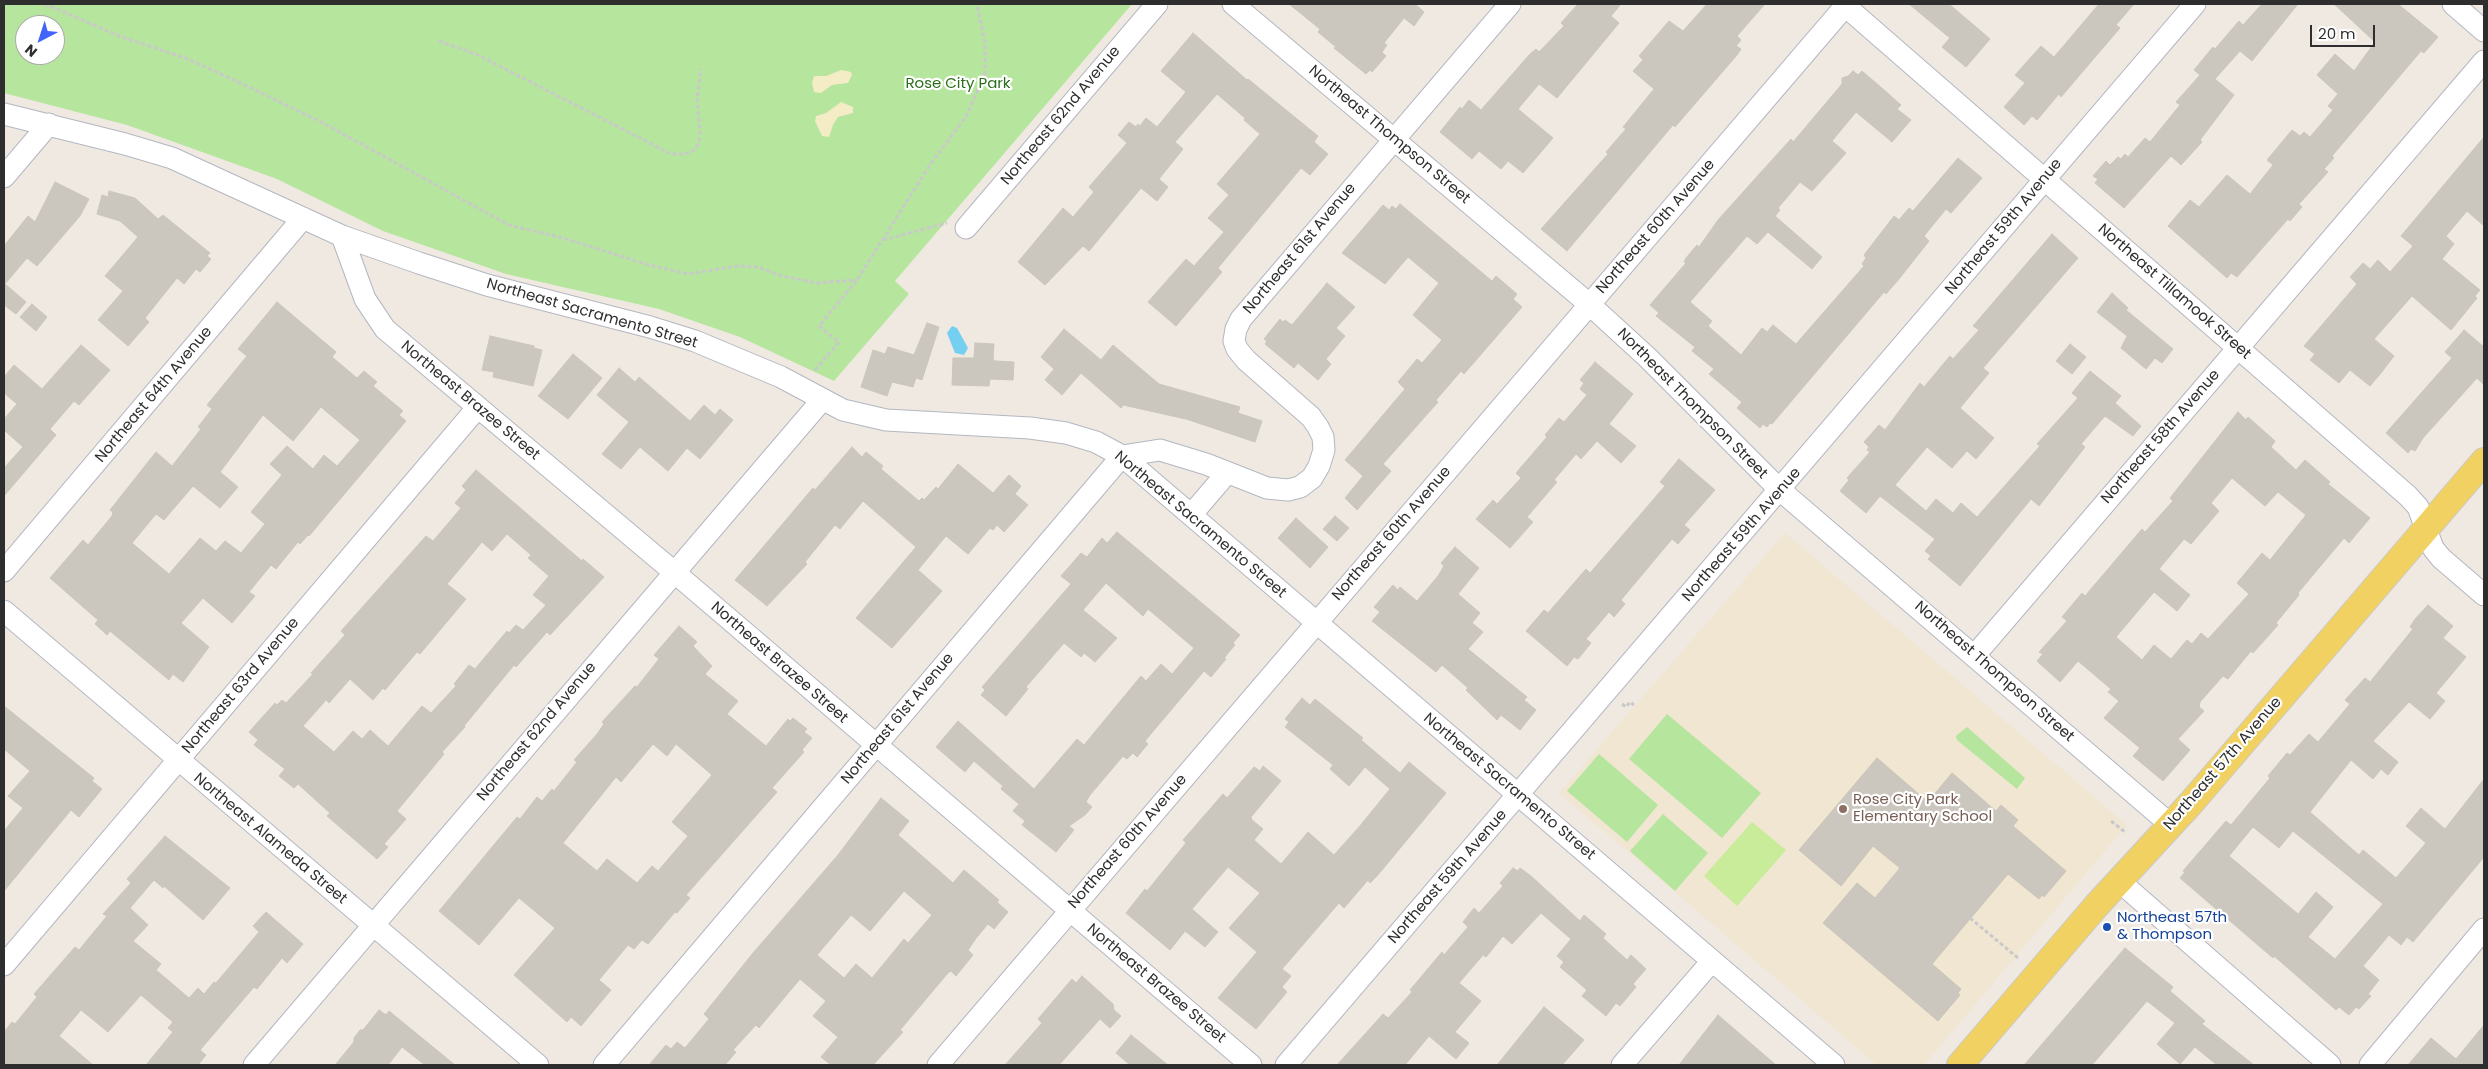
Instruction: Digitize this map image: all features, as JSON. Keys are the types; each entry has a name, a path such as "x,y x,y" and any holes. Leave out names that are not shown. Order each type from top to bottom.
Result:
{"main road":[{"name":"Northeast 57th Avenue","path":"1960,1065 2119,881 2171,825 2484,461"}],"street":[{"name":"Northeast 62nd Avenue","path":"966,228 1157,4"},
{"name":"Northeast Thompson Street","path":"1234,4 1589,304 1647,358 1780,490 1975,655 2171,825"},
{"name":"Northeast 61st Avenue","path":"604,1065 1122,456 1160,450 1267,488 1288,490 1300,486 1312,478 1319,466 1324,450 1323,438 1318,427 1311,417 1241,355 1234,341 1236,329 1241,319 1510,4"},
{"name":"Northeast Tillamook Street","path":"1845,4 2408,496 2418,507 2433,548 2441,558 2484,595"},
{"name":"Northeast 60th Avenue","path":"938,1065 1845,4"},
{"name":"Northeast 59th Avenue","path":"1286,1065 2195,4"},
{"path":"2453,4 2484,31"},
{"name":"Northeast 58th Avenue","path":"1975,655 2484,61"},
{"name":"Northeast Sacramento Street","path":"4,114 172,158 214,175 342,236 487,285 650,327 695,342 782,377 843,410 886,420 1030,428 1066,433 1096,442 1122,456 1834,1065"},
{"path":"4,177 48,124"},
{"name":"Northeast 64th Avenue","path":"4,571 303,218"},
{"name":"Northeast Brazee Street","path":"342,236 365,298 385,329 674,572 1251,1065"},
{"name":"Northeast 62nd Avenue","path":"254,1065 822,400"},
{"name":"Northeast 63rd Avenue","path":"4,965 478,407"},
{"path":"1191,515 1227,473"},
{"name":"Northeast Alameda Street","path":"4,611 538,1065"},
{"path":"2119,881 2330,1065"},
{"path":"2370,1065 2484,929"},
{"path":"1622,1065 1712,961"}],"path":[{"path":"45,4 122,37 188,59 250,87 322,123 510,225 554,236 649,265 688,274 738,266 758,267 778,275 818,283 858,280"},
{"path":"814,370 839,342 819,326 858,280 930,165 967,115 986,73 985,44 977,4"},
{"path":"438,41 478,55 671,154 685,154 694,150 699,143 697,98 701,68"},
{"path":"883,240 945,222 966,228"},
{"path":"1630,702 1634,705"},
{"path":"2111,821 2124,832"},
{"path":"1970,918 2018,958"}],"shaded area":[{"name":"Rose City Park Elementary School","path":"1785,533 2127,825 1924,1065 1877,1065 1559,793"}],"green space":[{"name":"Rose City Park","path":"4,4 1132,4 895,281 909,294 834,381 740,337 659,309 506,274 383,231 277,179 127,125 4,93"},
{"path":"1667,714 1761,793 1722,838 1629,759"},
{"path":"1967,727 2025,778 2017,789 1957,740 1956,736"},
{"path":"1599,754 1658,805 1627,842 1567,791"},
{"path":"1663,814 1708,853 1675,891 1630,851"},
{"path":"1752,822 1786,850 1737,906 1704,876"}],"sand":[{"path":"841,70 851,72 852,75 848,83 832,85 821,93 814,92 812,83 814,76 826,76"},
{"path":"841,102 853,107 853,113 838,117 829,137 822,136 815,121 816,116 826,113"}],"water":[{"path":"952,326 957,328 968,348 964,355 955,353 947,333"}],"building":[{"path":"1289,4 1415,4 1424,12 1414,26 1404,18 1384,43 1387,45 1382,52 1386,56 1372,72 1370,70 1366,74 1334,48 1336,47 1318,32 1320,29"},
{"path":"1578,4 1621,4 1611,16 1619,23 1557,98 1539,84 1518,109 1553,138 1523,173 1508,161 1501,169 1479,151 1472,159 1440,132 1460,107 1462,109 1469,100 1481,110 1530,54 1536,49 1539,52 1564,26 1561,23"},
{"path":"1707,4 1765,4 1737,36 1741,40 1736,46 1741,49 1737,55 1675,127 1673,125 1567,251 1541,229 1608,154 1606,152 1626,129 1623,127 1654,89 1633,71 1643,60 1639,56 1669,21 1683,31"},
{"path":"1909,4 1949,4 1990,39 1966,67 1942,47 1950,38"},
{"path":"2099,4 2134,4 2116,25 2120,28 2061,97 2059,94 2037,120 2032,116 2024,125 2004,107 2025,83 2015,75 2041,46 2054,57"},
{"path":"2262,4 2298,4 2252,61 2240,51 2215,79 2234,95 2200,140 2202,142 2181,165 2171,156 2124,208 2095,183 2098,179 2093,176 2106,161 2110,165 2118,157 2121,159 2125,154 2128,157 2145,138 2150,142 2180,105 2176,102 2200,75 2194,70 2213,47 2215,49 2239,21 2243,25"},
{"path":"2334,4 2398,4 2438,37 2424,53 2421,51 2332,156 2334,158 2324,169 2328,172 2299,204 2302,207 2290,221 2288,219 2237,277 2231,273 2227,278 2168,226 2190,200 2199,207 2227,175 2250,194 2273,165 2267,160 2292,130 2300,136 2304,132 2310,137 2333,110 2328,106 2338,94 2317,75 2335,54 2354,71 2375,42"},
{"path":"1193,33 1247,80 1318,136 1314,142 1328,154 1310,175 1301,168 1218,268 1222,272 1176,326 1148,302 1186,259 1194,266 1224,232 1208,218 1229,195 1217,184 1260,134 1217,94 1175,142 1183,149 1159,179 1168,187 1157,201 1141,188 1089,251 1083,246 1045,285 1018,262 1063,208 1073,217 1094,192 1089,187 1127,143 1118,135 1129,122 1136,127 1138,124 1140,126 1146,118 1157,127 1186,92 1161,71"},
{"path":"1853,71 1858,75 1862,71 1901,105 1897,109 1911,120 1892,142 1856,112 1832,141 1846,153 1812,191 1800,182 1778,208 1780,210 1775,216 1822,257 1812,269 1768,232 1757,244 1747,236 1690,302 1712,321 1708,326 1741,355 1762,328 1767,332 1773,325 1796,344 1864,266 1862,264 1866,258 1864,255 1894,216 1899,220 1909,208 1913,211 1958,158 1982,178 1951,213 1946,209 1924,236 1929,241 1899,279 1886,294 1884,292 1772,424 1770,423 1767,427 1763,424 1760,428 1737,408 1742,402 1709,374 1714,369 1692,351 1695,347 1656,316 1659,313 1650,305 1686,263 1684,262 1686,258 1697,245 1699,247 1718,220 1791,139 1793,142 1842,84 1842,78 1848,76"},
{"path":"2484,137 2484,226 2467,211 2446,236 2454,244 2442,259 2480,290 2475,296 2477,298 2451,330 2412,296 2374,339 2394,356 2381,373 2370,386 2350,370 2339,383 2310,360 2315,354 2304,346 2357,284 2350,277 2363,263 2370,269 2378,260 2390,272 2413,246 2401,236"},
{"path":"55,182 89,199 80,216 37,266 27,258 5,284 26,302 16,314 4,305 4,246 28,216 35,222"},
{"path":"109,191 135,198 158,219 163,215 210,253 207,256 211,259 200,272 196,269 184,284 177,278 145,318 149,322 128,346 98,320 123,291 105,276 138,237 120,221 97,214 102,195 108,197"},
{"path":"1400,204 1492,281 1496,276 1517,294 1513,299 1522,307 1464,374 1461,371 1436,400 1438,402 1383,464 1391,471 1357,510 1345,498 1363,476 1345,460 1405,389 1398,382 1417,359 1422,363 1442,340 1413,315 1439,283 1408,257 1385,284 1342,253 1383,205 1389,210 1392,206 1396,209"},
{"path":"2052,234 2078,258 1983,368 1989,373 1960,408 1994,438 1976,459 1967,451 1952,468 1927,447 1895,485 1926,511 1936,499 1953,513 1961,503 1977,517 2040,446 2037,444 2078,398 2072,393 2090,371 2121,396 2115,403 2141,426 2133,436 2105,416 2081,444 2085,447 2039,506 2031,499 1960,586 1928,559 1931,556 1925,551 1935,539 1880,496 1866,513 1840,491 1849,480 1847,478 1870,452 1867,450 1869,447 1864,442 1879,425 1885,430 1920,383 1924,387 1950,356 1953,359 1979,330 1973,326"},
{"path":"1327,283 1355,307 1336,328 1345,336 1326,359 1331,364 1318,380 1298,363 1294,368 1265,344 1267,341 1264,339 1280,319 1292,325"},
{"path":"2112,293 2128,308 2126,310 2173,349 2162,363 2155,358 2146,369 2121,348 2127,336 2097,312"},
{"path":"277,302 336,352 332,357 357,378 364,371 377,382 373,386 403,411 399,415 406,421 309,536 300,544 298,542 276,569 271,565 249,592 255,596 232,623 203,598 181,623 209,647 183,682 173,674 169,680 110,631 107,635 95,624 98,620 50,578 83,540 88,545 112,516 113,512 110,510 156,452 172,466 201,429 198,427 212,409 207,405 247,356 238,349","holes":["321,407 360,440 337,466 324,455 313,469 287,446 270,464 282,475 251,512 265,524 241,553 225,541 216,551 200,538 169,574 132,543 156,514 164,520 193,486 220,508 238,487 220,472 263,415 293,441"]},
{"path":"32,304 47,317 36,331 20,317"},
{"path":"927,323 939,327 922,380 916,378 913,387 892,382 887,396 861,387 873,350 885,354 888,347 914,355"},
{"path":"1064,329 1101,360 1113,345 1159,384 1240,407 1238,413 1262,421 1255,442 1186,419 1123,405 1121,408 1081,373 1062,395 1045,380 1054,369 1041,357"},
{"path":"2464,330 2484,347 2484,385 2477,378 2423,438 2415,451 2411,449 2408,453 2386,433 2452,358 2445,352"},
{"path":"490,336 534,346 534,348 542,350 533,386 493,377 494,372 482,370"},
{"path":"975,343 994,344 993,359 995,361 1014,362 1013,380 990,379 989,386 952,385 953,358 974,358"},
{"path":"2070,344 2086,357 2072,374 2056,361"},
{"path":"81,345 110,370 79,405 74,401 50,429 56,435 4,496 4,468 23,447 4,430 4,419 17,404 4,393 4,377 14,365 42,389"},
{"path":"573,354 602,378 568,419 538,396"},
{"path":"1595,362 1633,394 1609,424 1636,446 1621,463 1597,441 1581,459 1576,454 1554,480 1557,482 1527,517 1533,522 1510,548 1476,519 1493,500 1497,504 1521,478 1516,473 1547,437 1545,435 1559,418 1564,422 1587,395 1580,389 1584,383 1580,380"},
{"path":"619,368 635,382 639,377 690,421 704,405 715,415 720,409 733,420 700,459 687,448 668,471 640,447 621,469 602,454 629,422 597,395"},
{"path":"2238,412 2246,420 2248,417 2275,441 2271,447 2296,470 2305,460 2330,482 2328,484 2370,518 2349,543 2344,538 2298,593 2299,595 2276,623 2278,625 2253,653 2251,651 2228,679 2223,676 2200,702 2199,707 2204,711 2178,739 2190,750 2163,781 2133,756 2140,748 2104,718 2119,701 2108,692 2111,689 2078,661 2060,682 2037,661 2043,654 2039,652 2067,621 2062,617 2082,593 2085,596 2142,529 2145,532 2173,501 2170,498","holes":["2232,478 2265,506 2278,492 2306,515 2270,560 2262,553 2237,583 2249,594 2208,639 2201,633 2192,644 2187,640 2171,659 2154,645 2142,660 2116,637 2154,592 2177,611 2190,595 2159,569 2184,539 2191,544 2219,511 2211,503"]},
{"path":"852,447 862,457 866,452 883,466 881,469 919,501 922,498 924,500 936,487 938,489 958,464 993,493 1009,475 1021,486 1015,494 1028,505 1004,532 997,525 993,530 990,528 968,554 946,536 918,570 942,591 892,648 856,618 916,547 863,501 840,529 835,525 805,562 807,564 767,606 735,580 813,488 815,490"},
{"path":"1679,459 1715,490 1684,525 1690,530 1678,544 1672,539 1621,600 1625,604 1614,617 1609,612 1586,639 1591,643 1578,659 1574,657 1567,666 1526,631 1544,610 1548,613 1586,569 1590,573 1665,486 1660,482"},
{"path":"476,470 582,561 583,559 604,577 550,635 547,632 516,667 514,665 465,727 442,752 444,754 397,811 406,819 384,844 388,847 377,859 327,816 330,813 298,784 294,788 279,776 285,769 254,745 258,740 249,732 275,703 277,705 282,700 286,703 313,674 311,673 345,635 341,631 426,536 433,541 461,508 455,503 466,490 462,486","holes":["507,534 531,555 528,558 549,576 533,595 546,605 523,630 516,625 509,633 507,631 475,669 469,665 454,684 456,686 431,713 422,706 388,746 370,730 362,739 353,731 334,752 303,726 326,700 329,703 350,679 373,700 383,688 385,690 417,652 420,654 466,599 447,584 482,542 492,551"]},
{"path":"1335,516 1349,528 1337,541 1323,529"},
{"path":"1296,518 1328,547 1310,568 1278,538"},
{"path":"1117,532 1240,635 1233,643 1235,645 1224,658 1226,659 1211,677 1204,671 1145,741 1148,744 1137,757 1133,753 1127,759 1123,756 1090,795 1086,802 1092,807 1085,815 1069,826 1074,830 1056,852 1022,825 1025,821 1013,811 1019,804 1001,789 1003,786 974,761 965,772 936,747 958,721 1034,789 1077,739 1084,745 1141,676 1146,681 1161,664 1172,674 1194,648 1148,609 1143,616 1106,583 1083,610 1117,638 1095,662 1084,653 1081,657 1064,643 1026,687 1028,689 1006,716 981,695 985,690 982,687 1071,584 1061,576 1081,553 1087,557 1102,538 1107,543"},
{"path":"1455,547 1479,568 1458,594 1480,613 1472,623 1483,632 1468,649 1527,697 1524,700 1536,710 1520,730 1501,715 1497,720 1466,690 1468,688 1442,665 1436,672 1372,621 1380,612 1374,607 1393,585 1398,590 1400,587 1417,601 1438,576 1444,566 1441,563"},
{"path":"2428,605 2453,626 2443,638 2466,657 2436,693 2445,701 2430,719 2409,702 2373,741 2398,762 2388,775 2381,769 2373,779 2351,760 2310,812 2359,855 2363,850 2396,878 2426,843 2406,826 2421,808 2445,829 2484,779 2484,857 2413,942 2407,937 2401,945 2389,935 2363,966 2379,980 2368,994 2371,996 2359,1009 2356,1007 2349,1015 2339,1007 2336,1010 2180,878 2185,872 2183,871 2226,821 2231,825 2270,778 2268,776 2287,753 2290,755 2309,734 2318,742 2350,704 2345,700 2365,678 2370,682 2413,629 2410,627","holes":["2253,827 2279,848 2293,831 2383,904 2335,959 2308,937 2333,907 2316,892 2298,914 2229,856"]},
{"path":"679,626 697,642 693,646 712,666 705,674 738,701 727,714 766,746 788,719 790,721 793,718 807,729 804,732 812,738 802,750 804,752 772,788 777,792 686,895 690,898 677,913 675,912 648,944 642,940 634,949 628,945 599,980 611,990 581,1026 571,1017 567,1022 514,975 555,928 519,898 479,945 439,911 517,817 520,819 537,797 542,801 552,789 554,791 577,762 574,760 604,724 602,722 635,686 637,687 659,659 654,655","holes":["653,744 667,756 676,744 712,775 672,822 688,836 658,871 652,866 637,883 607,859 597,871 563,843 616,777 621,782"]},
{"path":"1302,698 1310,705 1315,699 1363,738 1361,740 1400,773 1409,762 1446,793 1377,876 1370,883 1368,880 1344,908 1339,903 1282,969 1291,976 1282,987 1287,992 1256,1029 1218,998 1257,952 1229,928 1260,893 1228,867 1192,909 1218,932 1205,947 1185,931 1170,950 1126,913 1145,889 1147,891 1186,843 1183,840 1223,794 1227,798 1254,767 1260,771 1263,766 1281,781 1251,817 1263,829 1254,840 1281,864 1308,832 1334,855 1359,827 1390,789 1365,767 1349,786 1330,769 1333,765 1285,727 1289,722 1285,719"},
{"path":"4,706 94,778 92,781 102,789 79,817 71,810 4,891 4,831 23,808 8,796 30,771 4,749"},
{"path":"1877,758 1928,802 1952,773 1996,811 2001,805 2018,820 2013,826 2066,871 2044,897 2042,895 2039,899 2008,874 1932,964 1961,989 1958,993 1960,995 1938,1021 1823,923 1857,883 1875,898 1900,868 1873,846 1841,886 1799,850"},
{"path":"881,798 909,821 898,835 953,883 964,870 999,900 997,902 1008,912 994,929 988,924 968,950 973,955 956,976 951,971 948,973 900,1030 903,1032 873,1065 831,1065 821,1057 838,1037 813,1016 826,1001 800,979 759,1028 756,1025 733,1050 736,1052 725,1065 649,1065 666,1045 671,1049 677,1042 685,1048 709,1019 704,1014 753,953 838,855","holes":["904,891 932,915 908,943 904,939 872,978 856,964 844,978 817,955 851,915 870,931"]},
{"path":"165,836 230,888 203,920 164,886 163,888 154,880 130,908 148,925 133,941 161,964 156,970 189,998 198,988 204,994 214,982 216,983 259,932 253,926 266,912 303,944 287,963 282,958 257,989 254,987 200,1050 206,1055 198,1065 146,1065 173,1032 168,1028 173,1022 141,995 108,1032 81,1010 59,1036 93,1065 4,1065 4,1032 12,1022 15,1024 37,997 34,994 75,947 79,950 107,916 103,914 131,883 127,879"},
{"path":"1513,868 1518,871 1520,868 1531,876 1580,921 1584,915 1606,934 1603,938 1627,960 1631,955 1646,969 1633,984 1636,987 1620,1006 1616,1003 1606,1016 1582,996 1587,990 1560,967 1564,962 1557,956 1571,939 1541,913 1512,944 1503,936 1486,957 1483,955 1459,983 1481,1001 1455,1032 1469,1043 1456,1059 1429,1036 1405,1065 1337,1065 1383,1014 1388,1018 1412,992 1410,990 1442,952 1444,955 1468,927 1463,922 1474,908 1479,913 1503,886 1500,883"},
{"path":"2125,948 2173,987 2170,991 2205,1021 2202,1024 2254,1065 2217,1065 2195,1047 2180,1064 2157,1044 2175,1023 2147,1001 2092,1065 2024,1065"},
{"path":"1082,976 1113,1004 1114,1010 1121,1016 1110,1028 1100,1019 1059,1065 1005,1065 1042,1023 1038,1019 1072,979 1076,983"},
{"path":"1544,1007 1584,1040 1562,1065 1497,1065"},
{"path":"379,1010 386,1015 389,1011 455,1065 425,1065 402,1047 388,1065 335,1065 354,1042 354,1038 360,1030 363,1030"},
{"path":"1718,1015 1776,1065 1679,1065"},
{"path":"2484,1025 2484,1065 2408,1065 2431,1038 2456,1059"},
{"path":"1131,1035 1168,1065 1130,1065 1116,1053"}],"place":[{"name":"Rose City Park Elementary School","path":"1843,809"},
{"name":"Northeast 57th & Thompson","path":"2107,927"}]}
